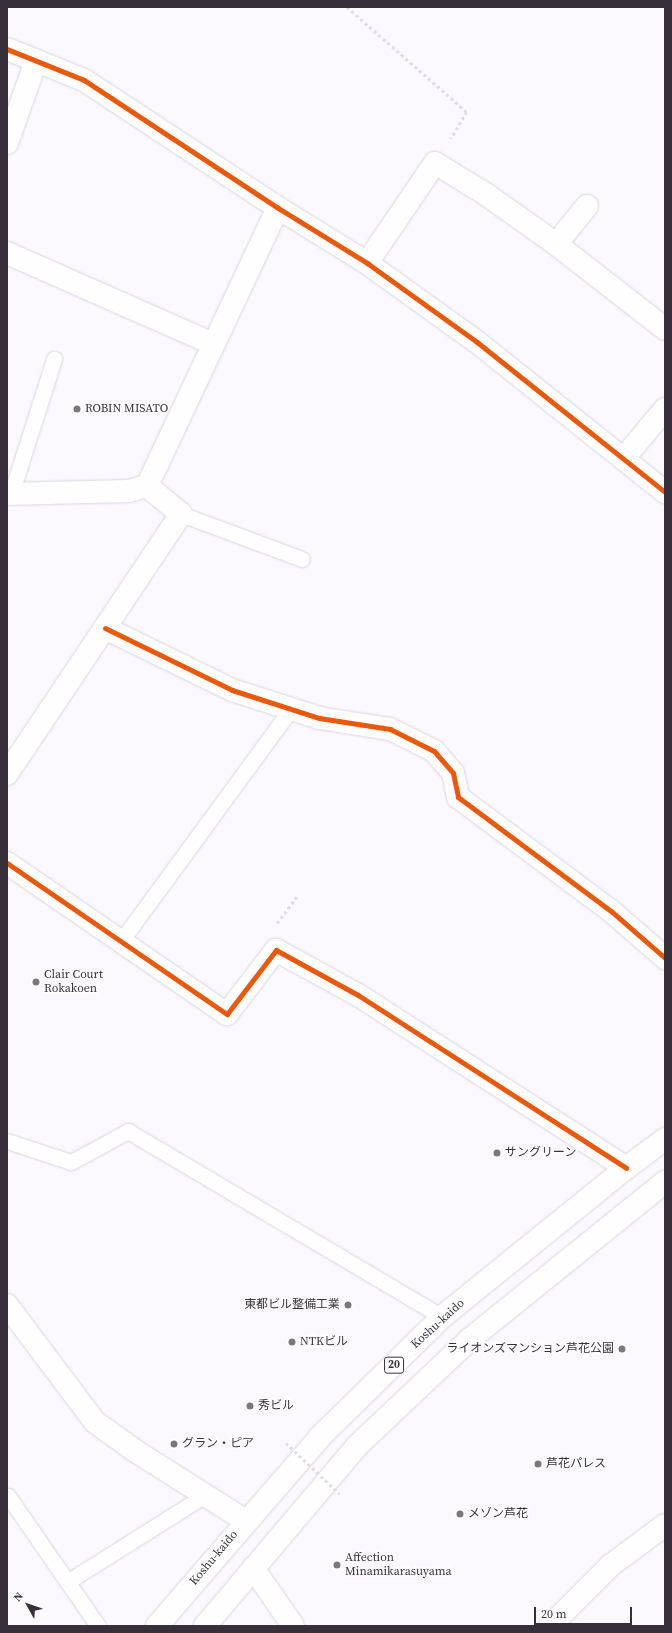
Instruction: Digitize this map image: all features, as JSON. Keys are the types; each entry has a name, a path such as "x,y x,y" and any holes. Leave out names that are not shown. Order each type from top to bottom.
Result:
{"main road":[{"path":"7,49 84,80 278,208 367,263 477,342 665,492"},
{"path":"7,143 36,61"},
{"path":"367,263 435,163 488,196 556,244 665,329"},
{"path":"556,244 587,206"},
{"path":"9,494 129,491 147,486 278,208"},
{"path":"7,253 213,344"},
{"path":"624,458 665,409"},
{"path":"7,773 181,514 147,486"},
{"path":"105,628 232,690 319,718 390,729 434,751 453,773 458,797 611,911 665,958"},
{"path":"7,863 227,1014 276,950 358,996 626,1168"},
{"name":"Koshu-kaido","path":"157,1626 320,1437 442,1317 626,1168 665,1139"},
{"path":"205,1626 356,1447 469,1340 665,1182"},
{"path":"7,1305 95,1422 137,1452 246,1521"},
{"path":"550,1626 611,1565 665,1525"},
{"path":"253,1568 293,1626"}],"lane":[{"path":"9,494 54,359"},
{"path":"181,514 302,559"},
{"path":"121,941 291,709"},
{"path":"7,1141 71,1162 128,1131 442,1317"},
{"path":"67,1582 205,1494"},
{"path":"8,1496 98,1626"}],"path":[{"path":"347,7 467,112 435,163"},
{"path":"275,924 297,896"},
{"path":"286,1443 340,1494"}],"cycle path":[{"path":"7,49 84,80 278,208 367,263 477,342 665,492"},
{"path":"105,628 232,690 319,718 390,729 434,751 453,773 458,797 611,911 665,958"},
{"path":"7,863 227,1014 276,950 358,995 626,1168"}],"place":[{"name":"ROBIN MISATO","path":"77,409"},
{"name":"Clair Court Rokakoen","path":"36,982"},
{"name":"サングリーン","path":"497,1153"},
{"name":"東都ビル整備工業","path":"348,1305"},
{"name":"NTKビル","path":"292,1342"},
{"name":"ライオンズマンション芦花公園","path":"622,1349"},
{"name":"秀ビル","path":"250,1406"},
{"name":"グラン・ピア","path":"174,1444"},
{"name":"芦花パレス","path":"538,1464"},
{"name":"メゾン芦花","path":"460,1514"},
{"name":"Affection Minamikarasuyama","path":"337,1565"}]}
